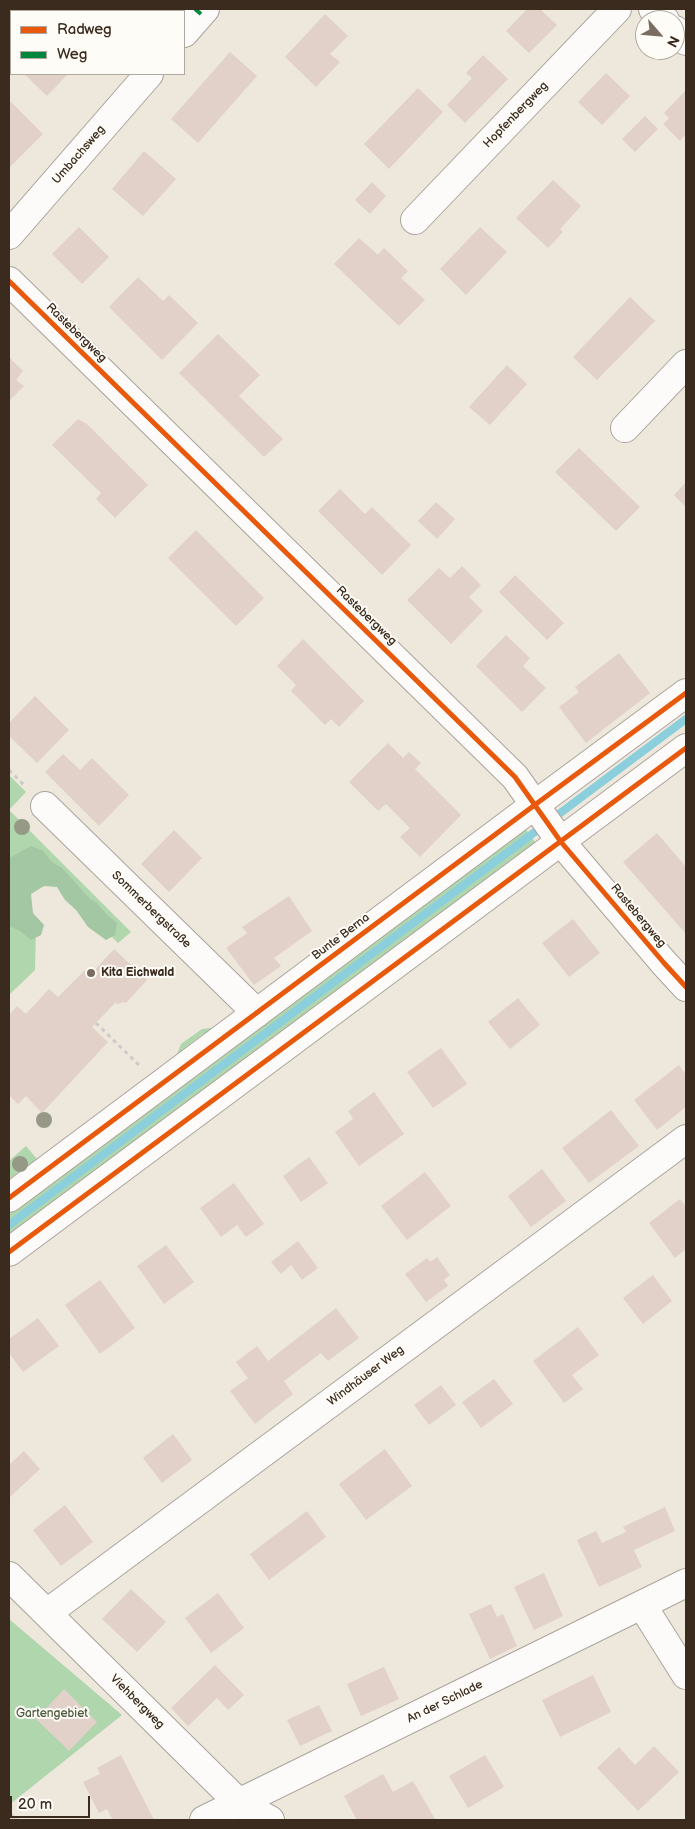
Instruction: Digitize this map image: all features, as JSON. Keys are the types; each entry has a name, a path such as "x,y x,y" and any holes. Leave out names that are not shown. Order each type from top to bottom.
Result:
{"street":[{"path":"185,32 205,9"},
{"name":"Hopfenbergweg","path":"416,220 617,9"},
{"name":"Umbachsweg","path":"9,235 148,75"},
{"name":"Rastebergweg","path":"9,281 515,777 548,822 657,955 686,987"},
{"path":"625,428 686,364"},
{"name":"Bunte Berna","path":"9,1252 548,822 686,693"},
{"name":"Bunte Berna","path":"9,1198 257,1013 548,822 686,748"},
{"name":"Sommerbergstraße","path":"45,806 257,1013"},
{"name":"Windhäuser Weg","path":"46,1613 686,1139"},
{"name":"Viehbergweg","path":"9,1576 239,1802 270,1820"},
{"name":"An der Schlade","path":"204,1820 686,1583"},
{"path":"642,1606 686,1675"}],"path":[{"path":"96,1023 145,1071"}],"green space":[{"path":"9,775 26,792 9,810"},
{"path":"9,810 131,932 118,943 47,872 16,904 36,927 35,970 9,995"},
{"path":"524,827 536,843 9,1239 9,1206"},
{"path":"31,846 43,851 52,862 62,868 90,899 97,903 117,923 115,935 106,940 88,927 76,910 65,900 57,887 44,886 31,894 33,913 44,925 41,935 31,940 20,931 9,926 9,858"},
{"path":"219,1027 211,1035 204,1033 182,1050 184,1053 176,1057 181,1044 202,1029"},
{"path":"26,1146 37,1159 9,1179 9,1161"},
{"name":"Gartengebiet","path":"9,1619 122,1715 9,1805"}],"building":[{"path":"122,9 146,9 144,10"},
{"path":"527,9 540,9 557,25 529,53 506,31"},
{"path":"325,14 348,36 330,54 340,62 316,87 285,57"},
{"path":"10,17 10,60 9,59"},
{"path":"230,52 257,76 198,143 171,119"},
{"path":"483,55 508,79 465,123 447,105 472,78 466,73"},
{"path":"606,73 630,96 602,125 578,102"},
{"path":"25,75 67,75 47,96"},
{"path":"418,88 443,112 389,169 364,144"},
{"path":"686,90 686,134 680,141 663,124 669,118 664,113"},
{"path":"9,100 43,134 10,167 9,166"},
{"path":"645,116 658,129 635,152 622,139"},
{"path":"144,151 176,179 143,216 112,189"},
{"path":"553,180 581,206 560,229 563,232 548,248 516,218"},
{"path":"372,182 386,196 370,214 355,200"},
{"path":"79,227 109,257 82,284 52,254"},
{"path":"480,227 507,252 466,295 440,269"},
{"path":"359,238 378,255 384,248 408,271 401,278 425,300 399,326 334,264"},
{"path":"138,277 163,301 169,295 198,323 162,360 109,307"},
{"path":"630,297 655,321 597,380 573,357"},
{"path":"218,334 260,375 239,396 283,439 264,457 179,373"},
{"path":"9,357 23,371 16,380 24,386 9,401"},
{"path":"507,365 527,384 490,425 469,407"},
{"path":"78,419 88,425 148,485 115,518 96,499 101,493 52,445"},
{"path":"579,448 640,507 616,531 555,472"},
{"path":"686,482 686,507 674,495"},
{"path":"340,489 365,514 372,507 411,545 382,575 318,511"},
{"path":"436,502 455,519 437,539 418,521"},
{"path":"196,530 264,598 236,626 168,558"},
{"path":"462,566 481,585 469,597 483,611 451,644 407,600 439,568 450,578"},
{"path":"515,575 564,623 547,640 499,592"},
{"path":"506,635 530,658 523,666 546,688 522,712 476,666"},
{"path":"303,639 364,701 339,727 331,719 325,725 291,691 296,685 277,666"},
{"path":"619,653 650,693 586,743 559,707 579,692 575,687"},
{"path":"35,696 69,730 37,763 9,736 9,723"},
{"path":"388,743 403,758 409,752 421,763 415,769 461,815 420,857 400,837 410,828 386,804 378,811 349,782"},
{"path":"63,754 80,770 92,758 129,795 99,826 45,772"},
{"path":"174,830 202,858 169,892 141,864"},
{"path":"657,833 686,867 686,934 623,862"},
{"path":"289,896 312,931 274,958 281,966 254,985 226,948 247,933 242,927"},
{"path":"573,919 600,953 569,977 542,943"},
{"path":"114,949 147,980 126,1003 115,1003 92,1027 108,1042 42,1113 26,1096 18,1104 9,1095 9,1015 17,1006 26,1014 49,989 58,997 85,970 90,975"},
{"path":"518,998 540,1025 510,1049 488,1022"},
{"path":"441,1048 467,1084 433,1108 407,1072"},
{"path":"679,1065 686,1075 686,1107 657,1130 634,1100"},
{"path":"374,1092 404,1134 359,1166 335,1132 353,1119 348,1111"},
{"path":"611,1110 639,1146 589,1183 562,1148"},
{"path":"309,1157 328,1183 301,1202 283,1176"},
{"path":"542,1169 566,1201 531,1227 508,1196"},
{"path":"425,1172 451,1206 407,1240 381,1206"},
{"path":"234,1183 264,1224 246,1237 237,1225 221,1237 200,1208"},
{"path":"680,1199 686,1207 686,1249 675,1258 649,1223"},
{"path":"298,1241 318,1268 302,1280 291,1265 281,1274 271,1262"},
{"path":"166,1245 194,1282 164,1304 137,1266"},
{"path":"437,1257 450,1275 444,1280 448,1286 426,1302 405,1274 427,1258 430,1262"},
{"path":"653,1275 672,1301 643,1324 623,1298"},
{"path":"100,1280 135,1328 100,1354 65,1305"},
{"path":"336,1308 359,1338 328,1361 321,1353 284,1381 293,1394 255,1424 230,1391 248,1378 236,1362 257,1346 268,1361"},
{"path":"38,1318 59,1346 23,1372 9,1353 9,1339"},
{"path":"578,1327 599,1355 572,1375 583,1389 564,1403 533,1361"},
{"path":"494,1379 513,1404 481,1428 462,1402"},
{"path":"441,1385 456,1405 429,1425 414,1405"},
{"path":"173,1434 192,1460 162,1483 143,1458"},
{"path":"385,1449 412,1486 366,1520 339,1484"},
{"path":"24,1451 40,1469 9,1498 9,1465"},
{"path":"65,1505 93,1542 61,1566 33,1530"},
{"path":"665,1507 675,1531 634,1550 642,1567 599,1587 577,1540 596,1531 602,1543 626,1532 623,1527"},
{"path":"307,1511 326,1537 269,1580 250,1554"},
{"path":"544,1573 563,1616 534,1630 514,1587"},
{"path":"131,1589 166,1622 137,1652 102,1619"},
{"path":"218,1593 244,1628 211,1653 185,1618"},
{"path":"491,1604 497,1617 503,1614 517,1646 490,1659 469,1614"},
{"path":"215,1665 244,1695 228,1710 217,1698 188,1726 171,1708"},
{"path":"384,1667 399,1699 361,1716 347,1684"},
{"path":"593,1675 611,1712 560,1737 542,1700"},
{"path":"64,1689 97,1722 69,1751 36,1719"},
{"path":"319,1705 332,1731 300,1746 287,1720"},
{"path":"654,1746 679,1772 638,1811 597,1768 619,1747 635,1765"},
{"path":"121,1755 154,1820 113,1820 107,1809 99,1813 83,1782 100,1774 97,1768"},
{"path":"485,1755 504,1787 468,1808 449,1776"},
{"path":"383,1774 393,1792 413,1781 435,1819 357,1820 344,1796"},
{"path":"9,1810 18,1819 9,1820"}],"waterway":[{"path":"9,1225 686,719"}],"marked path":[{"path":"195,9 201,14"}],"cycle path":[{"path":"9,281 515,777 561,842 686,987"},
{"path":"9,1198 686,693"},
{"path":"9,1252 686,748"}],"place":[{"name":"Kita Eichwald","path":"91,973"}]}
